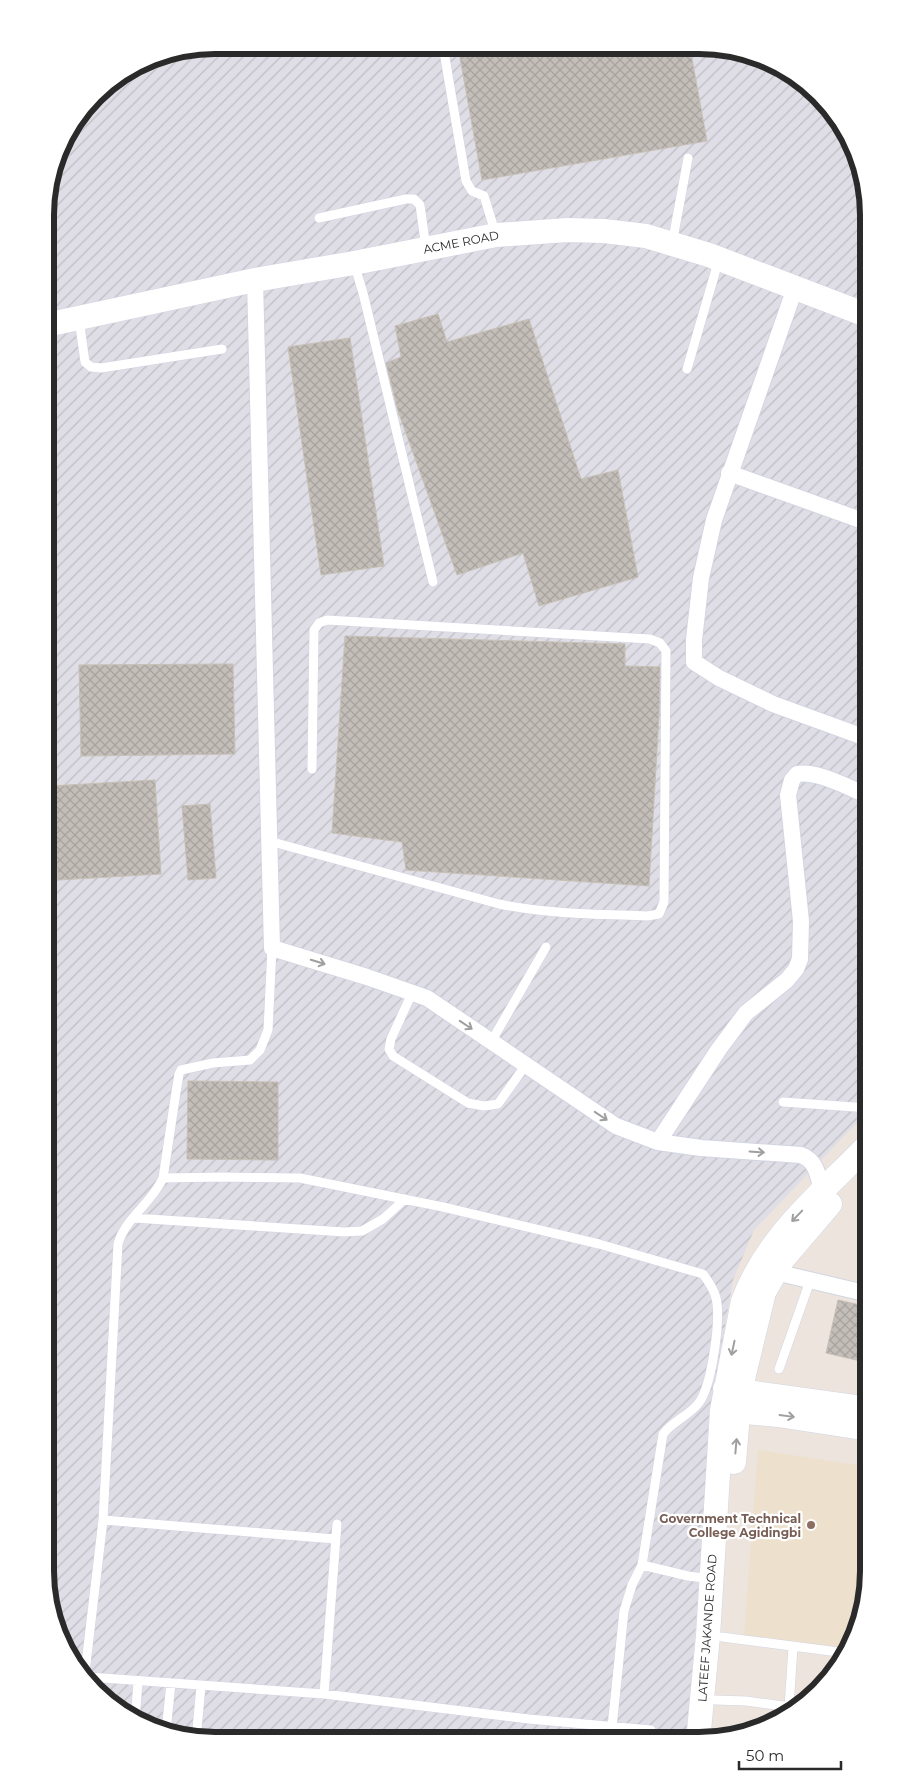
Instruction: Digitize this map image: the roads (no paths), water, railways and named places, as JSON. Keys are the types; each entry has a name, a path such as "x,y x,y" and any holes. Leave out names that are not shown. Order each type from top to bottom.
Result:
{"main road":[{"name":"ACME ROAD","path":"54,323 255,280 496,235 567,230 604,231 646,236 719,259 860,313"},
{"name":"LATEEF JAKANDE ROAD","path":"699,1732 708,1636 711,1579 743,1301 749,1284 769,1249 793,1220 860,1153"},
{"name":"LATEEF JAKANDE ROAD","path":"713,1731 722,1638 731,1400 759,1305 775,1272 805,1232 860,1172"},
{"path":"731,1400 860,1408"},
{"path":"731,1400 778,1415 860,1427"}],"street":[{"path":"255,280 272,948 367,977 426,998 616,1126 658,1142 701,1148 801,1155 809,1158 814,1164 822,1191"},
{"path":"795,288 714,520 701,578 694,640 694,662 719,678 773,704 860,735"},
{"path":"729,473 860,520"},
{"path":"658,1142 746,1013 787,980 796,969 800,958 801,921 788,795 792,780 797,774 805,772 860,792"},
{"path":"775,1272 860,1292"}],"lane":[{"path":"444,54 466,181 472,191 484,196 496,235"},
{"path":"672,244 688,158"},
{"path":"319,218 406,199 414,199 420,205 426,249"},
{"path":"687,369 719,259"},
{"path":"354,263 363,293 433,582"},
{"path":"79,318 85,362 91,367 101,368 222,349"},
{"path":"269,841 527,910 647,916 659,914 664,902 666,651 660,643 650,639 327,620 319,623 314,630 312,769"},
{"path":"491,1042 546,947"},
{"path":"86,1667 103,1520 116,1262 121,1235 158,1190 163,1178 181,1070 213,1063 250,1060 260,1050 268,1030 272,948"},
{"path":"412,993 391,1039 389,1048 393,1056 468,1103 484,1106 498,1104 525,1066"},
{"path":"782,1102 860,1107"},
{"path":"163,1178 300,1178 406,1199 599,1244 703,1274 716,1296 718,1309 710,1375 705,1393 697,1405 669,1426 663,1434 642,1565 632,1585 624,1611 612,1726"},
{"path":"134,1218 344,1232 362,1231 383,1219 406,1199"},
{"path":"779,1369 810,1281"},
{"path":"103,1520 335,1539"},
{"path":"324,1694 336,1524"},
{"path":"642,1565 688,1576 711,1579"},
{"path":"722,1638 839,1652"},
{"path":"793,1647 794,1701"},
{"path":"96,1679 324,1694 529,1719 651,1730"},
{"path":"136,1711 138,1682"},
{"path":"167,1725 170,1683"},
{"path":"197,1731 201,1686"},
{"path":"715,1700 746,1701 786,1707"},
{"path":"627,1732 628,1728"}],"place":[{"name":"Government Technical College Agidingbi","path":"811,1525"}]}
